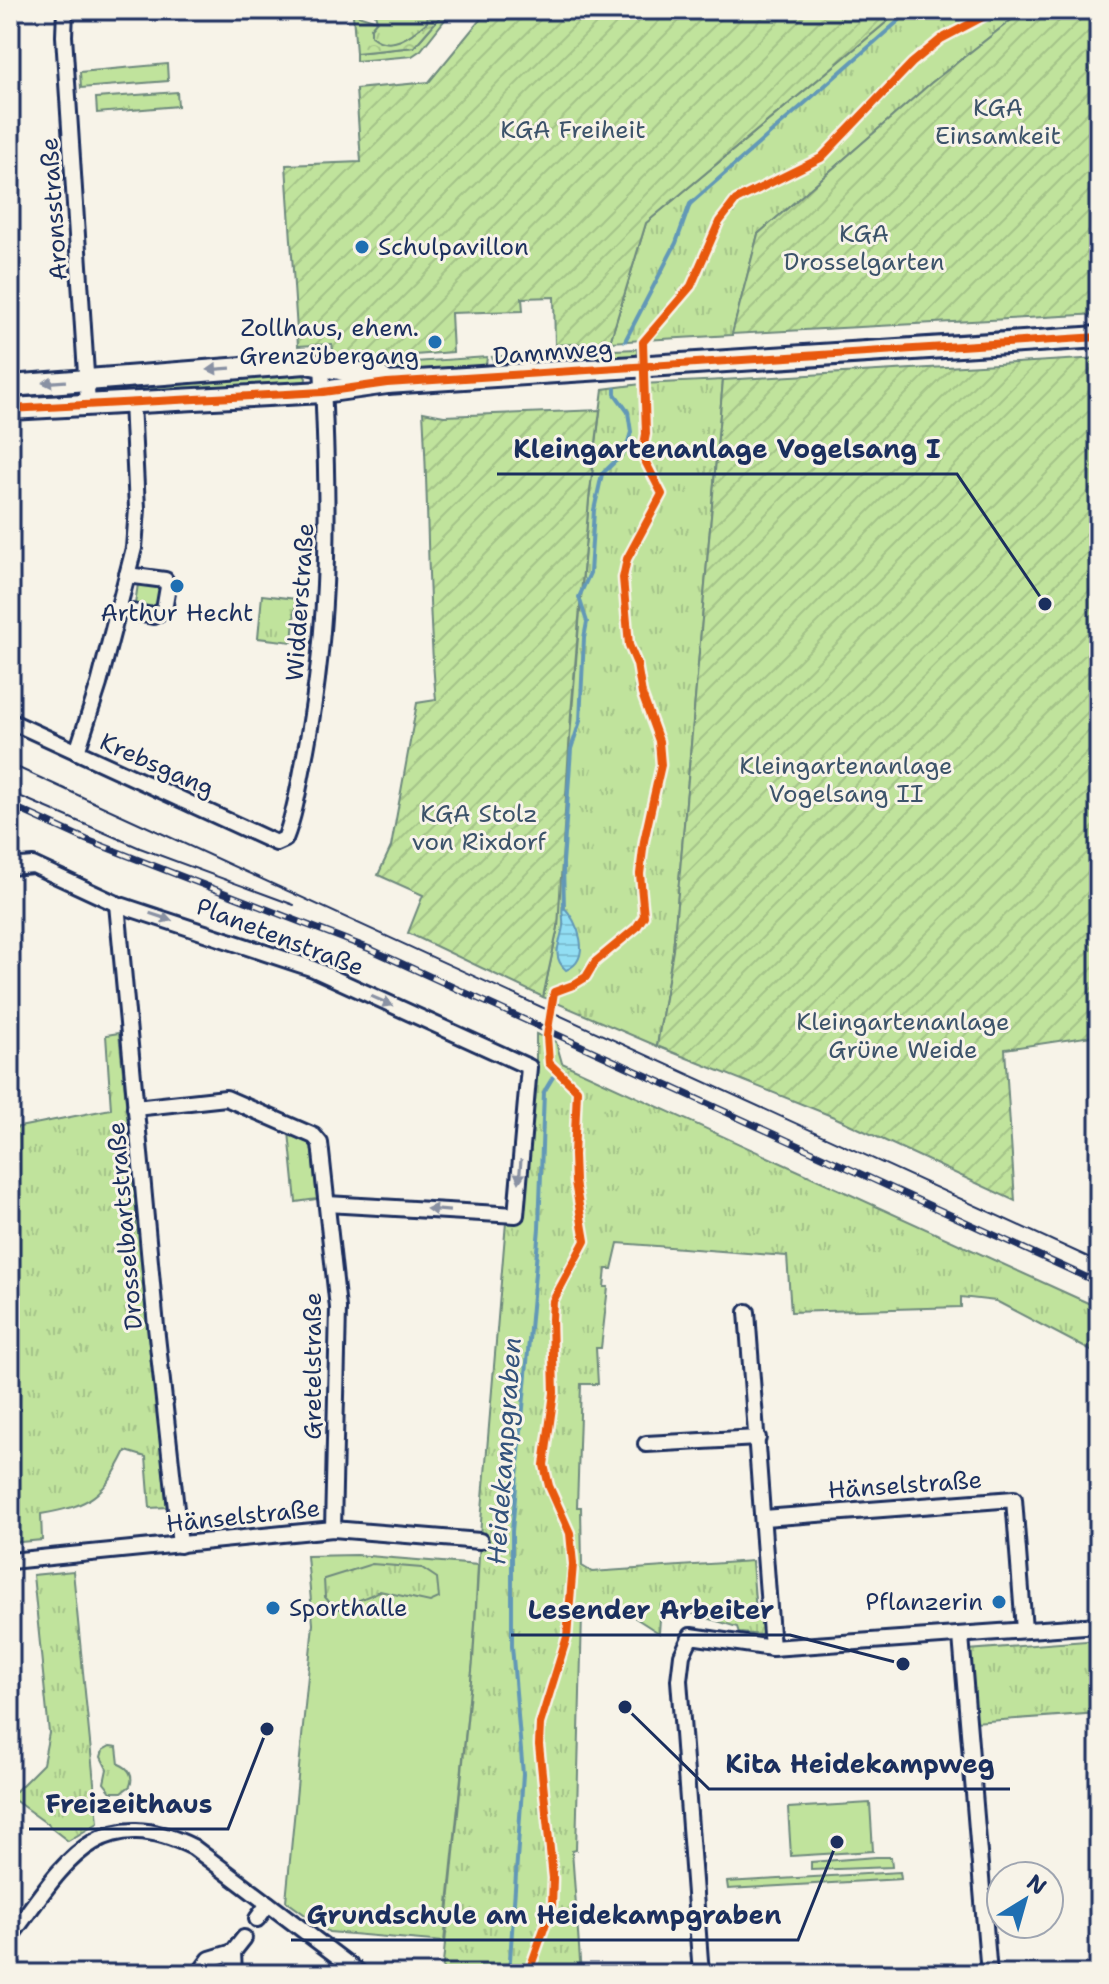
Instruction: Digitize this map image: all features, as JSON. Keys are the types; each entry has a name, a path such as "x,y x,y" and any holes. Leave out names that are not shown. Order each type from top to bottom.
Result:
{"street":[{"name":"Aronsstraße","path":"65,10 88,404"},
{"name":"Dammweg","path":"10,409 323,392 387,383 1099,337"},
{"name":"Dammweg","path":"10,386 306,363 378,376 387,383"},
{"name":"Widderstraße","path":"285,839 312,716 324,622 328,513 322,365"},
{"path":"77,752 99,684 134,548 137,509 132,402"},
{"path":"116,609 153,616 164,610 168,587 165,580 127,575"},
{"name":"Krebsgang","path":"10,721 276,843 285,839"},
{"name":"Planetenstraße","path":"10,867 33,865 117,904 311,968 529,1067 516,1215 327,1204"},
{"name":"Drosselbartstraße","path":"117,904 180,1545"},
{"name":"Gretelstraße","path":"135,1108 226,1098 314,1136 320,1143 338,1308 333,1529"},
{"path":"747,1312 772,1648"},
{"path":"646,1444 758,1438"},
{"name":"Hänselstraße","path":"764,1518 1014,1499 1024,1630"},
{"name":"Hänselstraße","path":"10,1561 333,1529 480,1541"},
{"path":"701,1974 679,1680 682,1655 691,1636 772,1648 1099,1625"},
{"path":"961,1636 989,1974"},
{"path":"10,1937 66,1862 94,1841 121,1831 152,1831 193,1847 361,1974"},
{"path":"257,1919 268,1904"},
{"path":"199,1974 210,1959 233,1952 244,1938"},
{"path":"233,1952 234,1974"}],"green space":[{"path":"374,10 428,10 427,22 408,37 386,43 371,36 371,28 377,21"},
{"path":"428,10 452,10 447,17 440,17 414,47 356,53 353,15 377,21 371,28 427,22"},
{"name":"KGA Freiheit","path":"488,10 901,10 646,223 610,342 555,345 554,297 522,298 523,311 451,313 453,352 362,359 334,355 332,344 298,346 286,165 361,162 356,89 429,82"},
{"path":"901,10 1024,10 931,83 758,234 732,335 610,342 646,223"},
{"path":"1024,10 1099,10 1099,314 732,334 758,234 931,83"},
{"path":"440,17 447,17 421,50 412,56 356,61 356,53 414,47"},
{"path":"167,64 168,81 81,88 80,72"},
{"path":"177,92 178,106 97,113 96,98"},
{"path":"637,349 637,358 578,364 574,360 566,360 565,352"},
{"path":"556,353 557,361 548,362 545,366 496,369 492,357"},
{"path":"487,357 486,365 475,366 471,371 397,375 395,372 400,363"},
{"path":"1099,358 1099,1035 1005,1049 1015,1201 834,1117 657,1046 673,950 723,380"},
{"path":"302,373 306,378 305,385 109,398 108,382"},
{"path":"723,380 673,950 657,1046 543,997 558,927 560,862 589,499 603,389"},
{"name":"KGA Stolz von Rixdorf","path":"600,410 589,499 571,714 558,927 543,997 408,933 423,895 378,875 391,847 417,703 436,700 423,412 444,416"},
{"path":"138,584 160,586 157,606 135,604"},
{"path":"262,595 296,599 292,642 258,638"},
{"path":"119,1033 167,1507 150,1508 146,1457 126,1451 110,1479 94,1496 72,1507 41,1514 42,1540 10,1543 10,1097 14,1128 111,1109 106,1035"},
{"path":"536,1034 556,1042 562,1063 1099,1308 1099,1355 996,1301 961,1297 961,1307 791,1312 787,1256 618,1243 612,1269 606,1269 604,1287 608,1287 601,1348 596,1348 598,1384 581,1384 577,1507 581,1507 582,1566 592,1572 752,1561 756,1613 765,1613 766,1631 763,1635 739,1633 737,1627 661,1604 659,1633 626,1612 582,1615 576,1850 572,1851 581,1974 442,1974 473,1661 481,1522 506,1222 519,1223 536,1070"},
{"path":"289,1132 311,1144 317,1199 296,1202"},
{"path":"356,1555 478,1565 473,1661 444,1942 329,1932 286,1901 313,1624 307,1556"},
{"path":"372,1564 422,1568 437,1578 439,1598 430,1602 380,1591 336,1610 325,1597 324,1579"},
{"path":"73,1571 98,1823 68,1841 10,1797 43,1764 49,1733 33,1575"},
{"path":"1099,1640 1099,1713 974,1722 968,1650"},
{"path":"110,1746 117,1747 119,1764 131,1776 130,1786 122,1792 111,1792 104,1783 107,1769 101,1757 103,1750"},
{"path":"870,1803 873,1851 791,1856 788,1808"},
{"path":"891,1857 892,1867 811,1870 811,1862"},
{"path":"900,1872 901,1879 728,1889 727,1882"}],"water":[{"path":"563,906 578,930 581,949 574,965 566,970 557,954 563,926"}],"waterway":[{"name":"Heidekampgraben","path":"625,341 676,243 690,204 911,10"},
{"name":"Heidekampgraben","path":"564,908 563,863 571,749 580,721 587,622 579,597 590,573 594,510 602,474 625,452 631,432 628,412 615,394 615,389"},
{"name":"Heidekampgraben","path":"509,1974 523,1774 512,1646 512,1531 539,1228 544,1092 553,1077"}],"tram line":[{"path":"10,764 1099,1262"},
{"path":"10,792 140,848 294,905"}],"railway":[{"path":"10,805 87,840 370,949 1099,1283"}],"cycle path":[{"path":"528,1974 552,1906 553,1878 539,1745 540,1724 567,1637 573,1564 570,1533 549,1486 544,1465 554,1393 553,1301 585,1241 575,1182 577,1090 549,1063 547,1036 554,992 586,977 595,962 636,928 644,916 640,874 661,765 659,741 629,645 623,578 627,559 662,494 642,455 646,434 643,342 691,286 719,222 736,200 821,158 912,63 941,39 996,10"},
{"path":"10,409 323,392 387,383 1099,337"}],"place":[{"name":"Schulpavillon","path":"362,247"},
{"name":"Zollhaus, ehem. Grenzübergang","path":"435,342"},
{"name":"Arthur Hecht","path":"177,586"},
{"name":"Kleingartenanlage Vogelsang I","path":"1045,604"},
{"name":"Pflanzerin","path":"999,1602"},
{"name":"Sporthalle","path":"273,1608"},
{"name":"Lesender Arbeiter","path":"903,1664"},
{"name":"Kita Heidekampweg","path":"625,1707"},
{"name":"Freizeithaus","path":"267,1729"},
{"name":"Grundschule am Heidekampgraben","path":"837,1842"}],"park label":[{"name":"KGA Einsamkeit","path":"998,122"},
{"name":"KGA Drosselgarten","path":"864,248"},
{"name":"Kleingartenanlage Vogelsang II","path":"846,780"},
{"name":"Kleingartenanlage Grüne Weide","path":"903,1036"}]}
